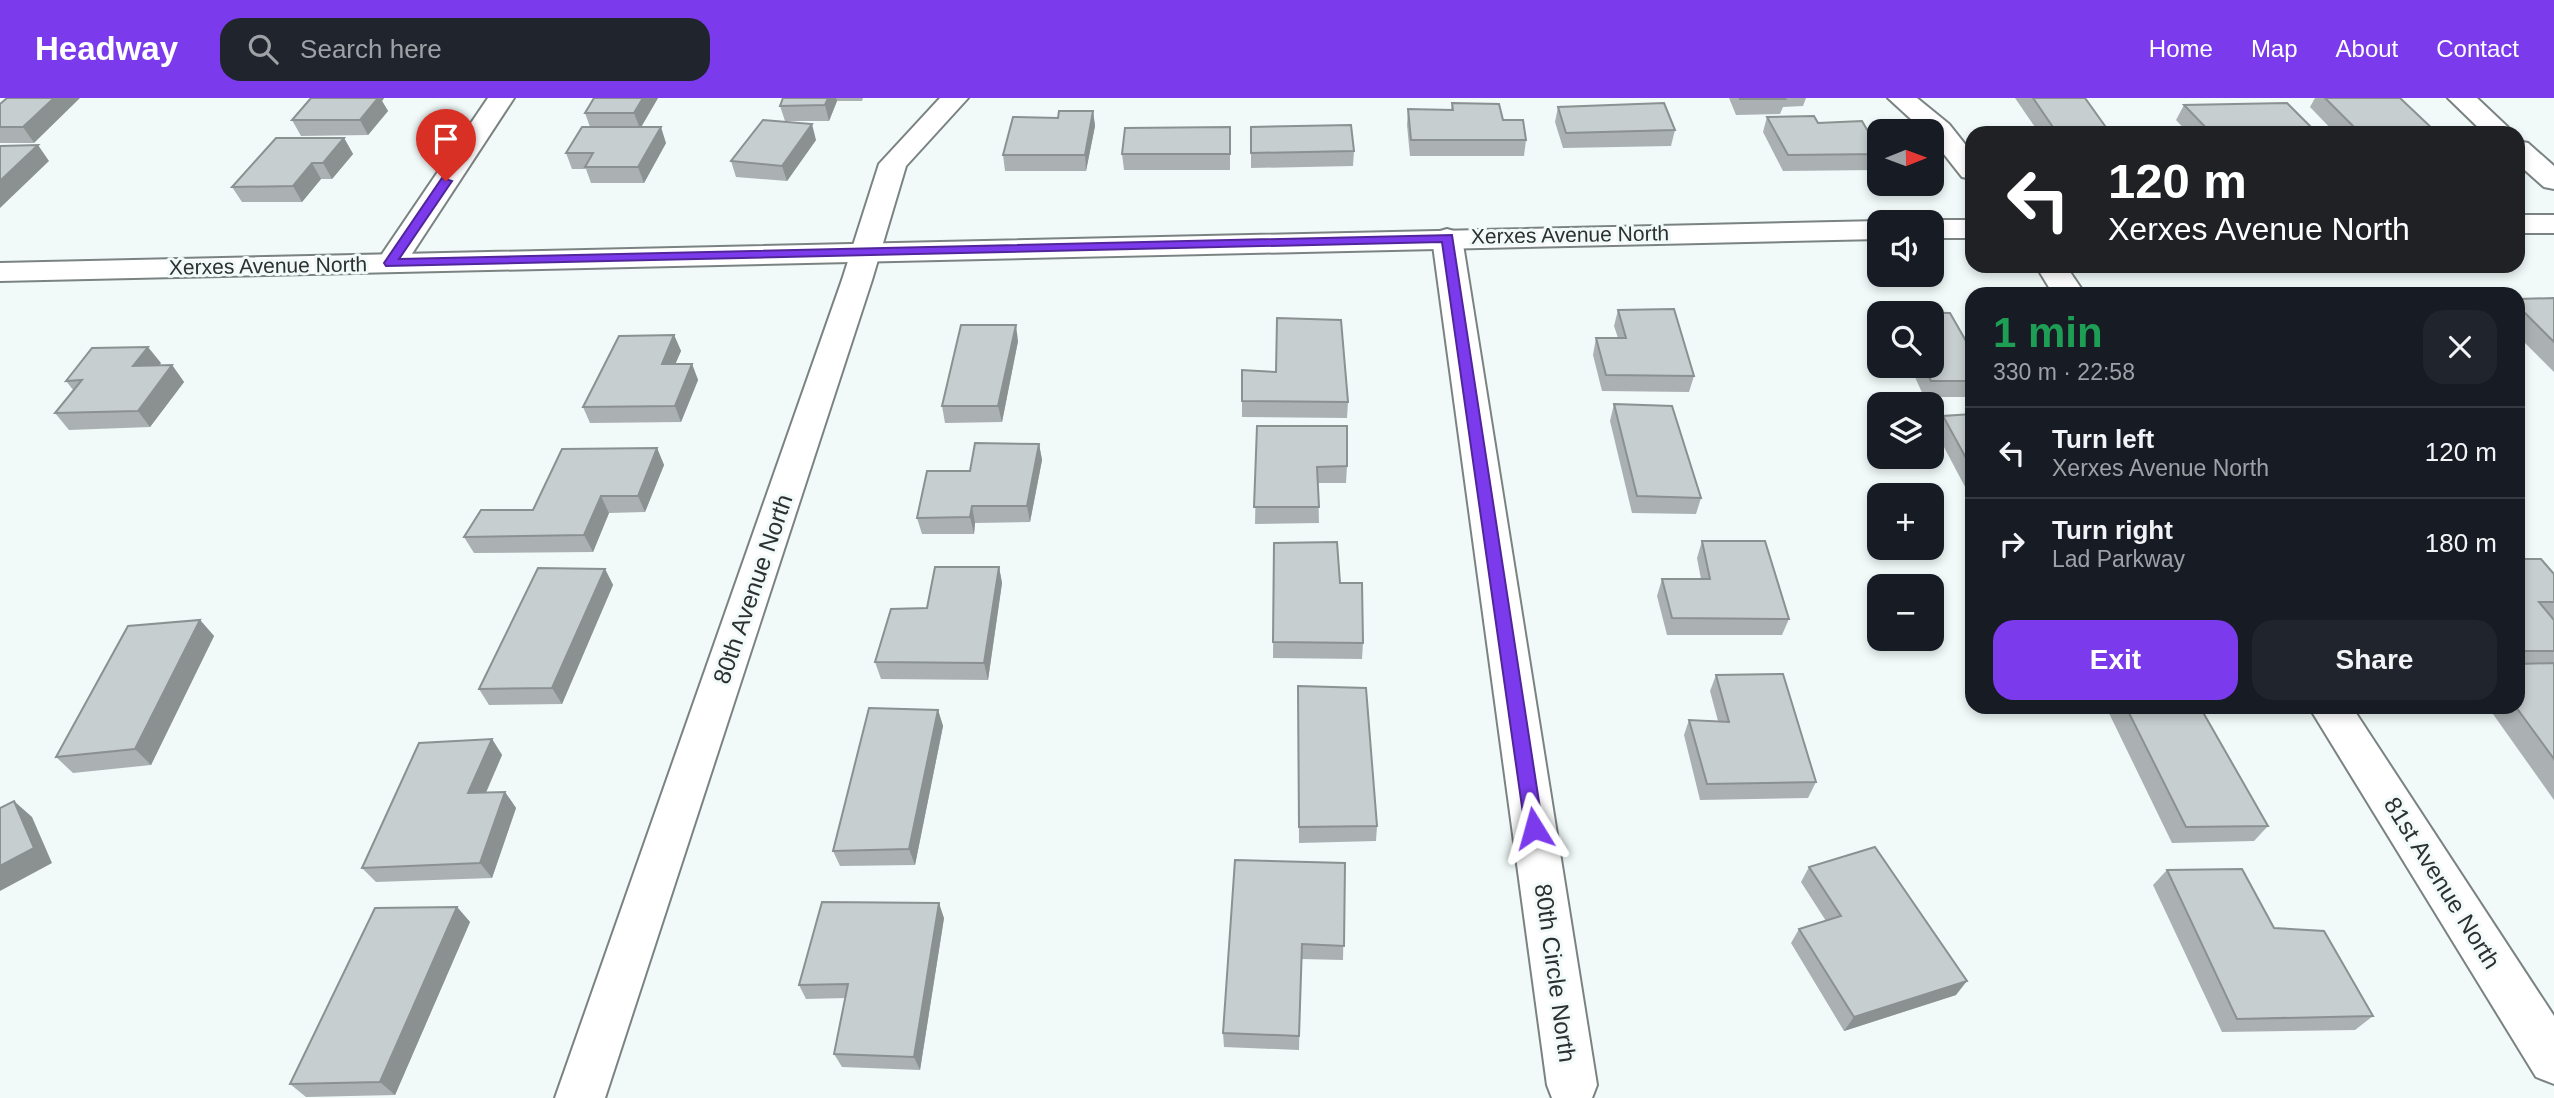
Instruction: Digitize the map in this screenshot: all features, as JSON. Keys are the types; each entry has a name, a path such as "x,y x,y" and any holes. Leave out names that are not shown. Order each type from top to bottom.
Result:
{"street":[{"path":"390,263 501,98"},
{"name":"80th Avenue North","path":"580,1098 867,252 893,164 955,98"},
{"path":"1900,98 1939,131 1965,163"},
{"path":"2461,98 2492,126"},
{"path":"2525,155 2554,181"},
{"path":"2525,224 2554,224"},
{"path":"1944,229 1965,229"},
{"name":"Xerxes Avenue North","path":"0,272 1867,230"},
{"name":"80th Circle North","path":"1447,238 1572,1085"},
{"name":"81st Avenue North","path":"2334,714 2554,1060"}],"building":[{"path":"7,98 54,98 23,127 0,127 0,104"},
{"path":"311,98 378,98 360,120 292,120"},
{"path":"594,98 643,98 634,113 585,113"},
{"path":"783,98 828,98 825,105 780,106"},
{"path":"1784,98 1785,99 1740,99"},
{"path":"2033,98 2085,98 2105,126 2052,126"},
{"path":"2325,98 2400,98 2430,126 2353,126"},
{"path":"1452,103 1499,104 1503,120 1523,120 1526,140 1411,140 1408,109 1453,110"},
{"path":"1664,103 1675,130 1566,133 1558,107"},
{"path":"2287,103 2310,126 2204,126 2184,105"},
{"path":"1059,111 1093,111 1085,155 1003,155 1013,117 1058,118"},
{"path":"1814,116 1818,123 1862,121 1867,130 1867,154 1788,155 1767,117"},
{"path":"763,120 812,124 782,166 731,161"},
{"path":"1351,125 1354,151 1251,153 1251,127"},
{"path":"582,127 661,127 638,167 585,167 593,153 566,153"},
{"path":"1230,127 1230,154 1122,154 1125,128"},
{"path":"276,138 344,138 323,163 312,163 293,186 232,187"},
{"path":"38,145 0,181 0,146"},
{"path":"2554,298 2554,342 2525,313 2525,299"},
{"path":"1674,309 1694,376 1606,375 1596,338 1626,338 1618,310"},
{"path":"1944,313 1950,313 1965,339 1965,381 1931,381 1930,378 1944,378"},
{"path":"1277,318 1341,320 1348,402 1242,401 1242,370 1276,372"},
{"path":"961,325 1016,325 998,406 942,406"},
{"path":"674,335 662,364 692,364 675,406 583,407 619,336"},
{"path":"148,347 133,366 172,365 138,411 55,413 82,380 66,381 92,348"},
{"path":"1614,404 1672,406 1701,498 1637,496"},
{"path":"1965,414 1965,456 1944,418 1944,416"},
{"path":"1257,426 1347,426 1347,466 1317,467 1319,507 1254,507"},
{"path":"975,443 1039,444 1027,506 972,506 970,517 917,518 927,471 970,471"},
{"path":"657,448 638,496 601,496 584,535 464,537 481,510 533,510 562,449"},
{"path":"1702,541 1765,541 1789,619 1672,618 1662,579 1710,579"},
{"path":"1337,542 1340,583 1362,583 1363,643 1273,642 1274,543"},
{"path":"2525,559 2541,559 2554,574 2554,602 2539,602 2554,620 2554,651 2525,651"},
{"path":"935,567 999,567 984,663 875,662 891,609 927,608"},
{"path":"538,568 605,569 552,688 479,689"},
{"path":"200,620 135,749 56,757 128,626"},
{"path":"2554,663 2554,759 2521,714 2525,714 2525,664"},
{"path":"1783,674 1816,782 1707,784 1689,720 1729,722 1716,675"},
{"path":"1298,686 1366,688 1377,826 1299,827"},
{"path":"869,708 938,710 909,849 833,851"},
{"path":"2130,714 2204,714 2268,826 2186,827"},
{"path":"492,739 468,793 505,792 480,863 362,868 419,743"},
{"path":"14,801 34,848 0,866 0,808"},
{"path":"1875,847 1967,981 1854,1017 1799,929 1841,916 1809,867"},
{"path":"1235,860 1345,863 1344,946 1302,944 1299,1036 1223,1033"},
{"path":"2242,869 2274,928 2324,931 2373,1016 2237,1019 2167,870"},
{"path":"822,902 939,903 914,1057 834,1054 848,984 799,985"},
{"path":"457,907 380,1082 290,1084 375,908"}],"route":[{"path":"446,181 390,263 1447,238 1534,828"}]}
